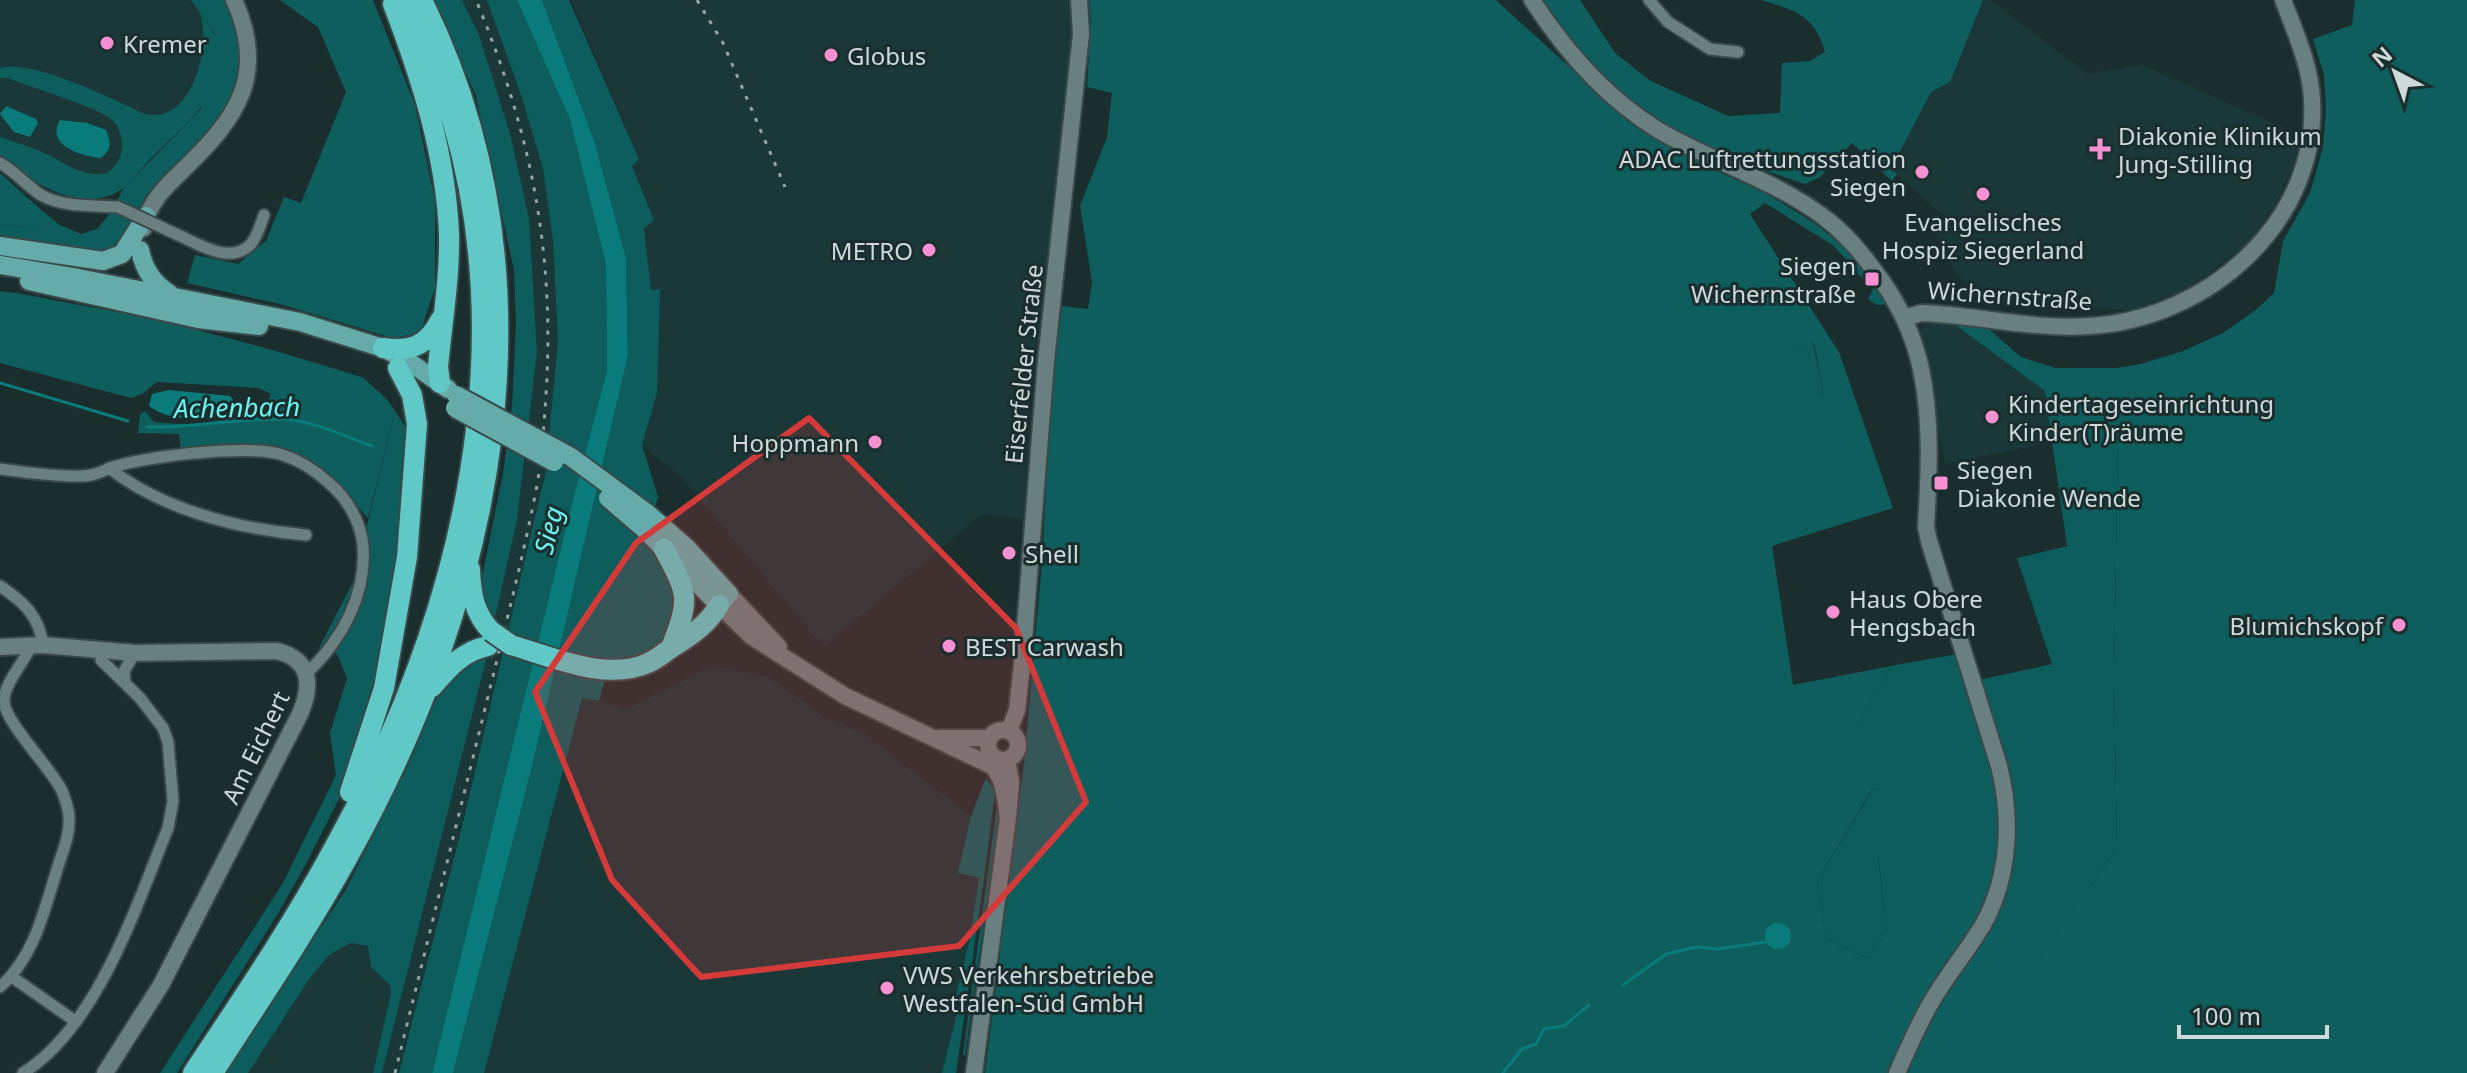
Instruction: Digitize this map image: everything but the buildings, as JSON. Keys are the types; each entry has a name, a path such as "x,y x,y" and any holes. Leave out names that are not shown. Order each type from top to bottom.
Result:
{"highway":[{"path":"391,0 422,85 444,189 449,257 438,367 446,395 417,424"},
{"path":"193,1073 290,924 335,848 365,788 419,662 454,549 468,486 479,415 484,340 471,194 451,115 424,42 404,0"},
{"path":"213,1073 305,930 349,856 385,784 422,699 442,643 469,552 487,467 500,339 496,257 486,190 469,122 454,74 422,0"},
{"path":"383,348 399,350 416,347 431,337 443,315"},
{"path":"290,924 345,804 384,688 407,557 417,424 412,395 398,368"},
{"path":"664,549 679,576 686,604 671,648"},
{"path":"469,552 472,598 490,639 588,668 625,669 648,663 671,648 699,615 724,599"},
{"path":"422,699 456,660 490,639"}],"main road":[{"path":"0,246 103,261 122,254 146,216"},
{"path":"3,275 78,278 118,269 140,250 146,271 153,280 179,299"},
{"path":"3,275 132,296 179,299 300,322 383,348 408,361 446,395"},
{"path":"78,278 198,319 278,329 346,348 398,368 571,457 645,520 687,548 724,599"},
{"path":"645,520 664,549 724,599"}],"street":[{"path":"132,296 146,216 161,193 222,131 236,107 245,81 248,53 244,25 234,0"},
{"name":"Eiserfelder Straße","path":"974,1073 1008,818 1011,782 1007,760 1018,749 1018,740 1009,731 1017,710 1022,665 1046,361 1081,34 1079,0"},
{"path":"1532,0 1548,25 1589,74 1639,116 1713,159 1794,199 1828,221 1854,244 1905,318 1922,371 1927,408 1926,527 2002,776 2008,830 2001,875 1985,921 1929,1006 1897,1073"},
{"path":"1649,0 1668,22 1710,49 1738,52"},
{"name":"Wichernstraße","path":"1905,318 1925,313 2057,326 2102,325 2166,309 2194,296 2235,270 2264,240 2283,214 2307,154 2311,113 2308,69 2283,0"},
{"path":"0,163 43,196 69,204 118,207 218,253 237,253 252,243 264,215"},
{"path":"0,469 90,475 109,468 196,454 254,451 281,454 312,467 349,505 362,533 364,557 360,584 347,624 326,656 306,674"},
{"path":"109,468 173,505 225,521 306,535"},
{"path":"0,586 19,599 34,615 41,629 36,645 28,652 5,693 4,703 14,723 48,765 63,792 70,817 66,842 40,928 12,977 0,987"},
{"path":"724,599 752,637 845,696 992,766 1004,788 1008,818"},
{"name":"Am Eichert","path":"0,647 36,645 135,653 277,651 294,659 306,674 308,690 300,714 161,985 105,1073"},
{"path":"23,1073 55,1047 116,956 172,814 166,734 159,721 125,682 101,660 103,650"},
{"path":"125,682 124,671 135,653"},
{"path":"989,744 996,732 1009,731"},
{"path":"932,737 989,744"},
{"path":"989,744 997,760 1007,760"},
{"path":"12,977 75,1021"}],"highlighted area":[{"path":"809,418 1016,628 1086,802 959,946 701,977 612,880 535,692 636,543"}],"shaded area":[{"path":"0,0 224,0 239,53 234,90 208,135 167,173 147,197 0,146"},
{"path":"191,0 224,0 237,35 238,71 234,88 218,121 148,196 126,239 111,254 0,241 0,224 38,227 41,210 60,225 81,234 97,229 113,210 123,189 201,109 214,32"},
{"path":"280,0 373,0 415,105 435,201 435,288 420,333 392,338 284,305 187,283 195,255 238,264 266,241 284,197 301,203 346,92 318,27"},
{"path":"434,0 462,0 479,35 510,133 529,218 537,352 517,520 494,623 478,597 503,474 512,406 516,323 514,270 476,96"},
{"path":"462,0 487,0 543,169 553,241 558,342 545,475 512,620 399,1073 382,1073 487,656 517,520 537,352 529,218 510,133 479,35"},
{"path":"487,0 517,0 570,120 606,265 607,370 432,1073 399,1073 462,826 545,475 558,342 553,241 543,169"},
{"path":"517,0 542,0 595,143 626,258 628,355 532,767 453,1073 432,1073 607,370 606,265 570,120"},
{"path":"542,0 569,0 639,159 632,166 654,220 644,228 651,290 660,289 657,393 642,445 658,497 645,541 671,572 678,586 679,599 672,626 661,644 646,655 611,659 599,701 582,698 484,1073 453,1073 532,767 628,355 626,258 595,143"},
{"path":"571,0 1079,0 1041,366 1032,367 1024,519 982,514 826,645 816,638 682,478 642,445 657,392 659,289 651,291 644,227 653,217 631,165 639,159"},
{"path":"1089,0 1496,0 1635,127 1710,168 1767,194 1837,241 1865,271 1887,304 1877,305 1868,299 1873,290 1834,246 1765,203 1750,214 1839,352 1893,508 1772,546 1793,685 1891,666 1837,763 1873,788 1817,881 1826,939 1868,959 1887,931 1878,854 1954,836 2024,983 2117,848 2114,678 2118,436 2052,442 2045,391 1957,326 1984,325 2021,357 2055,368 2117,368 2141,364 2183,351 2223,333 2274,293 2283,241 2310,193 2323,147 2326,110 2324,75 2313,39 2352,25 2355,0 2467,0 2467,1073 985,1073 1024,764 1042,563 1051,399 1062,306 1088,309 1092,282 1080,206 1107,137 1112,93 1087,87 1091,22","holes":["1814,343 1824,396 1802,400 1792,347"]},
{"path":"1543,0 1580,0 1615,53 1651,81 1728,116 1780,113 1782,63 1810,61 1825,52 1815,30 1802,16 1761,0 1983,0 1950,82 1931,92 1895,161 1888,166 1897,174 1892,181 1852,143 1820,177 1805,184 1703,146 1644,112 1593,68"},
{"name":"Diakonie Klinikum Jung-Stilling","path":"1983,0 1990,0 2088,74 2143,65 2301,136 2294,163 2274,207 2247,244 2181,292 2131,310 1995,303 1977,297 1944,255 1936,231 1945,217 1888,166 1895,161 1931,91 1950,82"},
{"path":"200,13 221,51 217,81 188,122 122,189 93,199 64,195 37,183 0,159 0,137 37,150 80,171 107,173 118,162 122,148 120,132 111,119 78,103 8,78 0,78 0,68 31,69 51,74 142,113 159,115 173,109 185,98 194,82 203,46"},
{"path":"6,106 36,119 38,123 30,137 14,132 0,114"},
{"path":"60,120 87,123 106,130 109,149 101,158 68,148 57,137"},
{"path":"0,173 41,210 39,227 0,224"},
{"path":"0,291 187,328 364,378 395,411 368,518 331,476 297,454 260,446 181,450 179,434 138,433 140,415 145,411 154,422 189,424 224,419 243,406 264,412 271,394 259,388 157,382 131,398 0,363"},
{"name":"Kindertageseinrichtung Kinder(T)räume","path":"1928,321 1957,326 2045,391 2052,442 1945,464 1920,330"},
{"path":"1813,343 1824,396 1802,401 1791,347"},
{"path":"169,390 230,396 237,404 231,414 199,418 168,415 149,406 152,394"},
{"path":"395,411 406,428 408,460 394,601 386,650 348,781 276,917 177,1073 160,1073 283,883 336,775 330,733 347,678 337,654 319,648 353,582"},
{"path":"2118,436 2114,678 2117,848 2024,984 1878,855 1887,931 1868,959 1826,939 1817,881 1873,789 1836,764 1891,666 1957,654 1970,682 2052,664 2017,558 2067,546 2052,442"},
{"path":"487,656 382,1073 373,1073 391,993 390,985 371,967 368,946 351,943 329,955 310,978 248,1073 225,1073 345,891 448,678 470,661"},
{"path":"711,666 769,677 826,718 862,732 971,816 958,873 984,879 956,1073 484,1073 582,697 628,708"},
{"path":"986,778 995,792 984,879 958,873 971,816"},
{"path":"999,790 999,815 965,1056 963,1054"},
{"path":"979,878 984,879 956,1073 942,1073 960,1002 955,1000 970,938"},
{"path":"1778,923 1787,927 1791,936 1787,945 1778,949 1769,945 1765,936 1769,927"},
{"path":"351,943 368,946 371,967 390,985 391,993 373,1073 248,1073 310,978 329,955"}],"waterway":[{"name":"Achenbach","path":"0,383 128,421"},
{"name":"Achenbach","path":"147,427 289,420 325,428 372,446"},
{"path":"1623,985 1666,954 1696,947 1718,949 1766,942"},
{"path":"1503,1073 1522,1049 1536,1044 1544,1029 1564,1026 1589,1005"}],"railway":[{"path":"395,1073 525,544 539,474 544,418 547,292 535,193 511,97 476,0"},
{"path":"697,0 723,43 785,187"}],"place":[{"name":"Kremer","path":"107,43"},
{"name":"Globus","path":"831,55"},
{"name":"Diakonie Klinikum Jung-Stilling","path":"2100,149"},
{"name":"ADAC Luftrettungsstation Siegen","path":"1922,172"},
{"name":"Evangelisches Hospiz Siegerland","path":"1983,194"},
{"name":"METRO","path":"929,250"},
{"name":"Siegen Wichernstraße","path":"1872,279"},
{"name":"Kindertageseinrichtung Kinder(T)räume","path":"1992,417"},
{"name":"Hoppmann","path":"875,442"},
{"name":"Siegen Diakonie Wende","path":"1941,483"},
{"name":"Shell","path":"1009,553"},
{"name":"Haus Obere Hengsbach","path":"1833,612"},
{"name":"Blumichskopf","path":"2399,625"},
{"name":"BEST Carwash","path":"949,646"},
{"name":"VWS Verkehrsbetriebe Westfalen-Süd GmbH","path":"887,988"}],"water label":[{"name":"Sieg","path":"548,530"}]}
